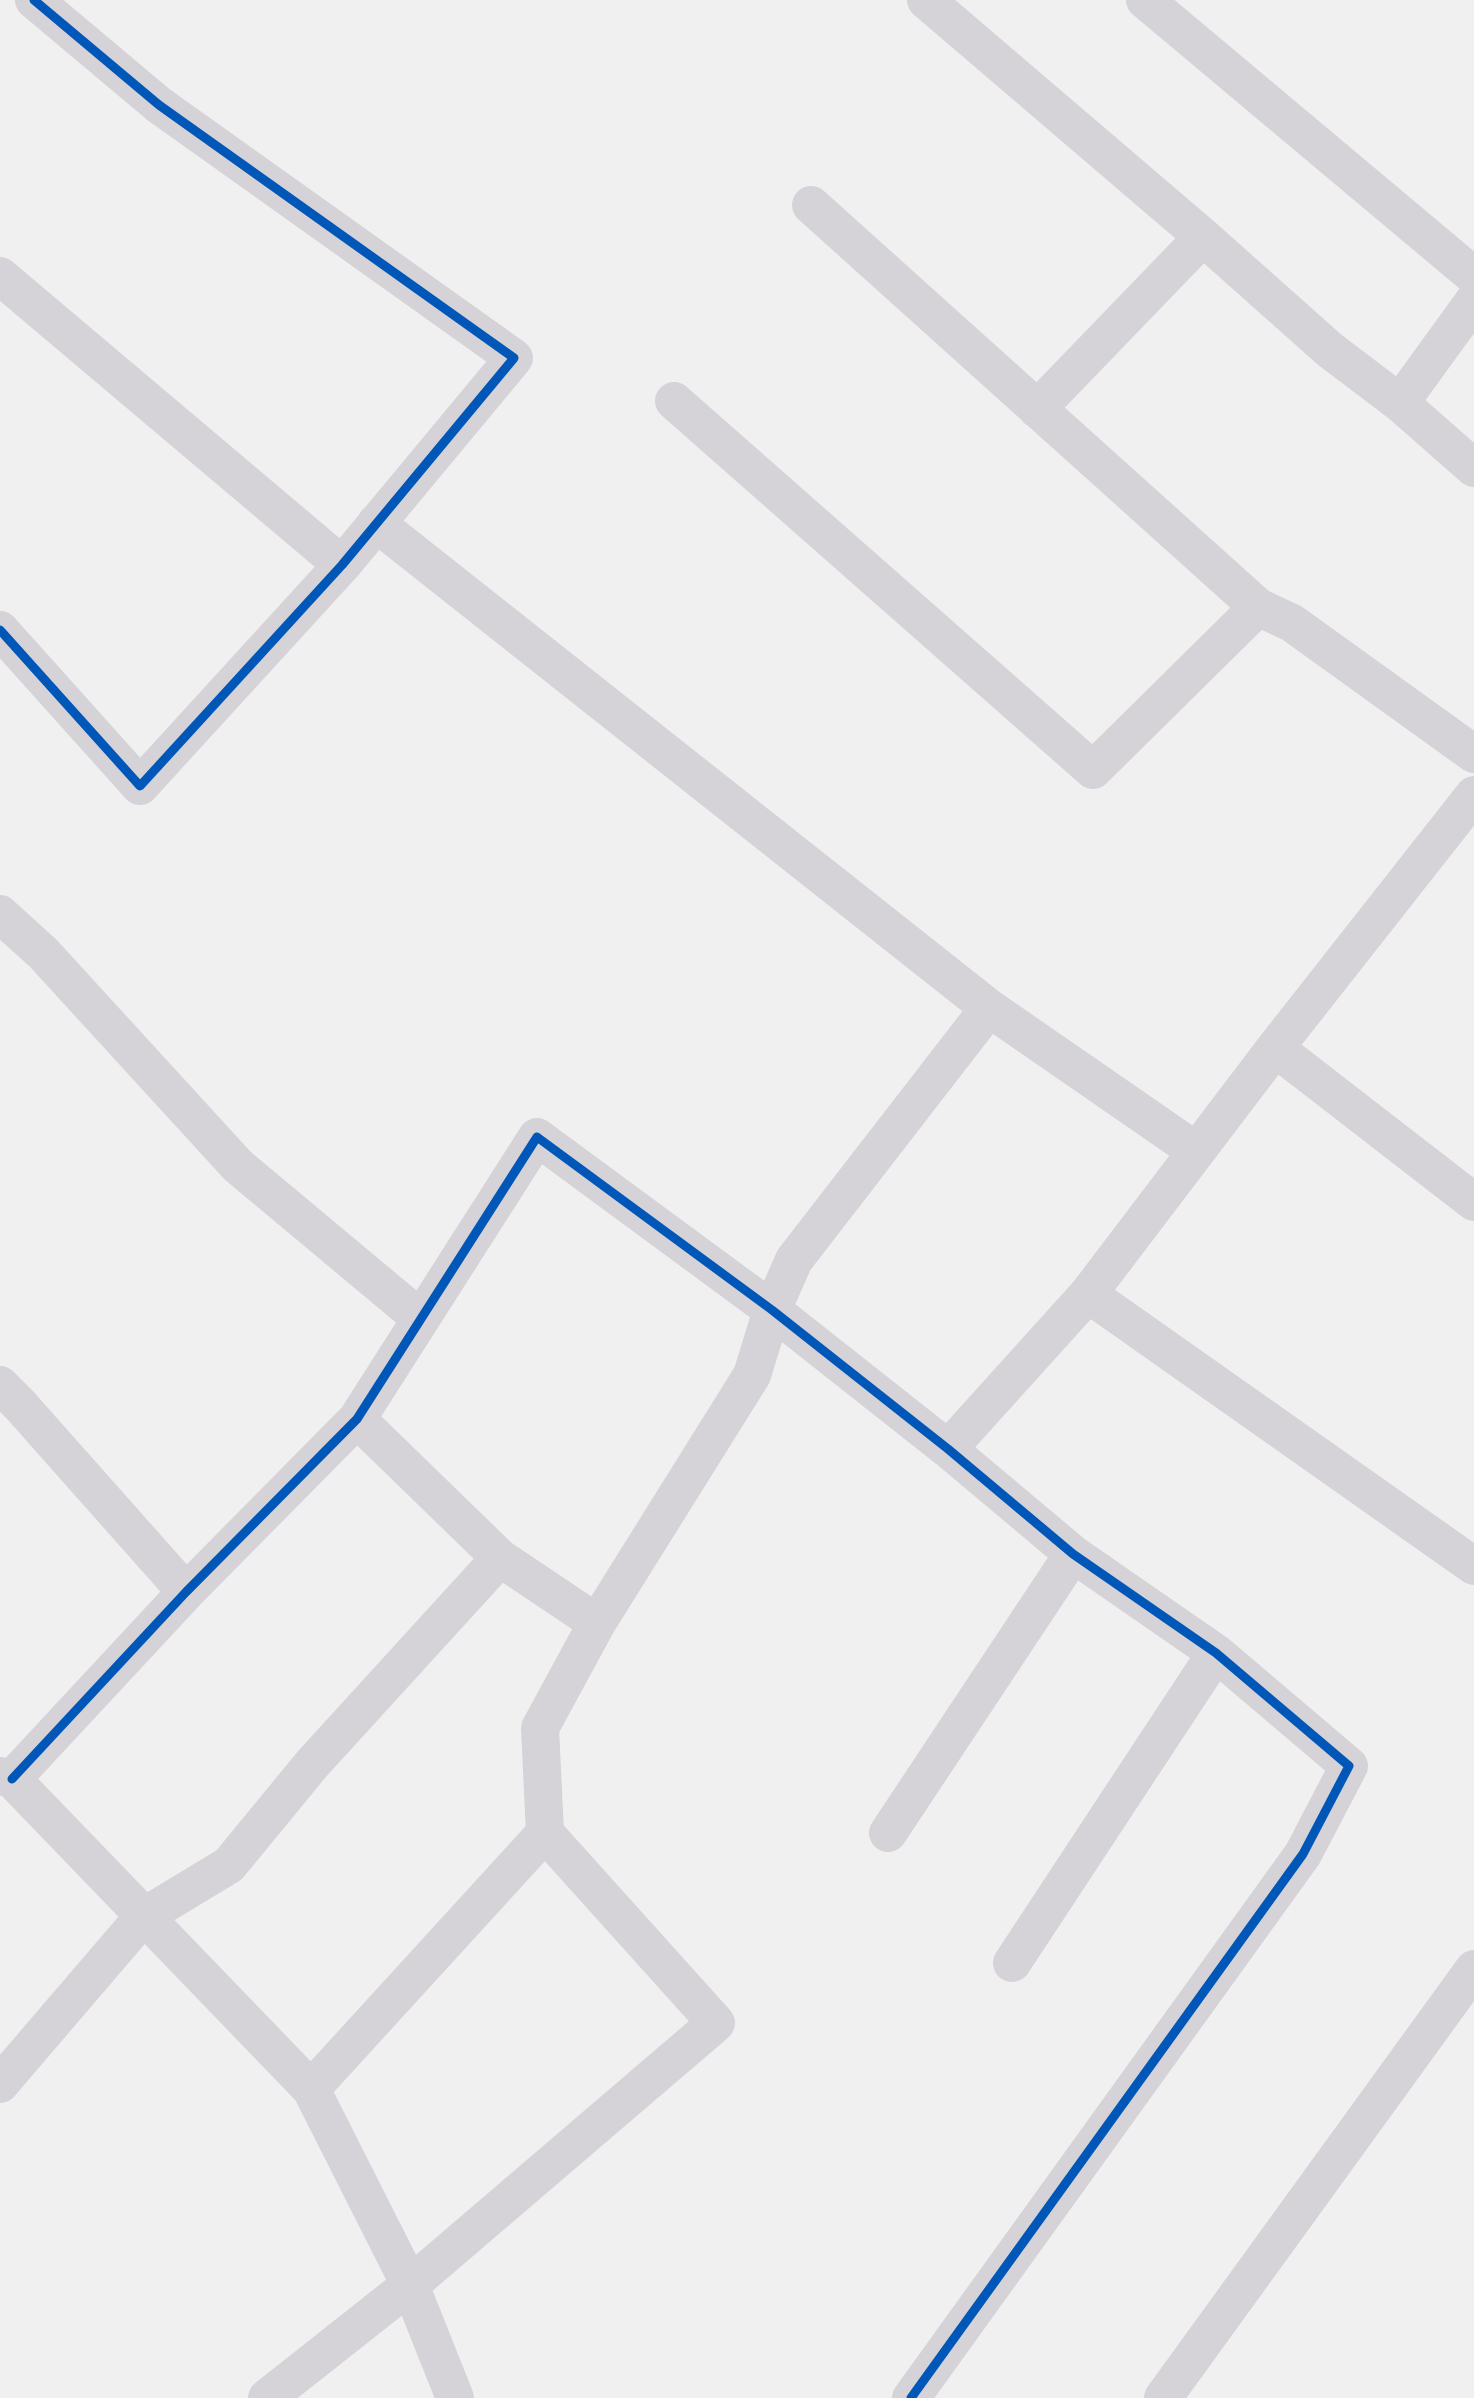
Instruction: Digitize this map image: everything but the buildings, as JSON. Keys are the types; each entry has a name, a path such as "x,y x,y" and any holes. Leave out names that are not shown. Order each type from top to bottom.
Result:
{"street":[{"path":"0,630 140,786 342,565 514,358 159,105 34,0"},
{"path":"926,0 1203,237 1330,350 1400,404 1474,468"},
{"path":"1145,0 1474,276"},
{"path":"811,205 1258,607 1292,623 1474,754"},
{"path":"1037,409 1203,237"},
{"path":"0,276 342,565"},
{"path":"1400,404 1474,301"},
{"path":"674,401 1093,770 1258,607"},
{"path":"376,523 989,1008 1196,1151"},
{"path":"948,1449 1088,1294 1275,1048 1468,813"},
{"path":"0,914 43,953 239,1166 420,1318"},
{"path":"267,2398 410,2285 716,2023 545,1833 540,1728 597,1623 752,1375 772,1310 794,1260 989,1008"},
{"path":"1275,1048 1474,1202"},
{"path":"455,2398 410,2285 311,2089 6,1777 357,1419 537,1137 772,1310 948,1449 1073,1554 1216,1653 1349,1766 1303,1854 911,2398"},
{"path":"1088,1294 1474,1566"},
{"path":"0,1385 186,1592"},
{"path":"357,1419 500,1558 597,1623"},
{"path":"888,1833 1073,1554"},
{"path":"0,2084 144,1917 229,1866 313,1765 500,1558"},
{"path":"1012,1963 1216,1653"},
{"path":"311,2089 545,1833"},
{"path":"1163,2398 1474,1969"}],"cycle path":[{"path":"0,630 140,786 342,565 514,358 159,105 34,0"},
{"path":"12,1779 186,1592 357,1419 537,1137 772,1310 948,1449 1073,1554 1216,1653 1349,1766 1303,1854 911,2398"}]}
